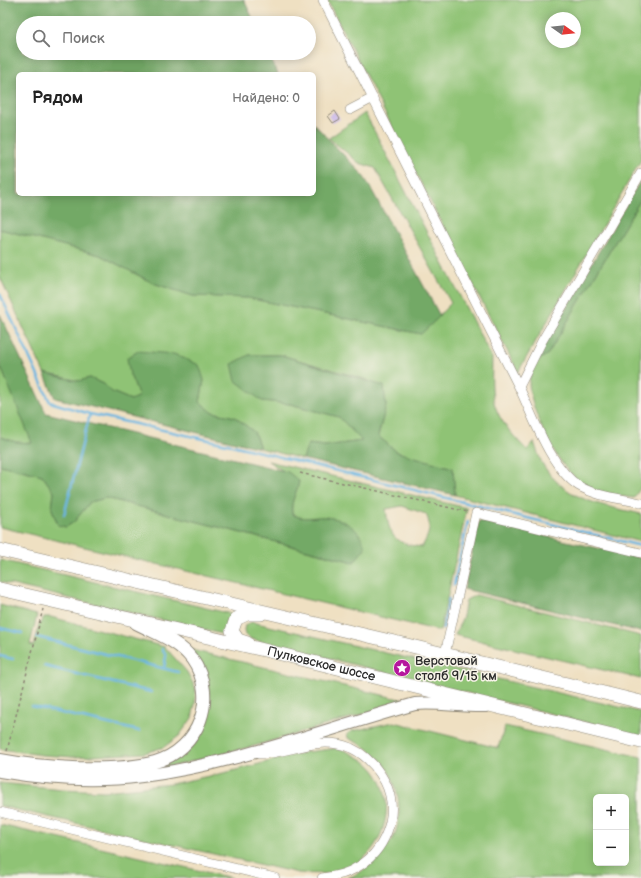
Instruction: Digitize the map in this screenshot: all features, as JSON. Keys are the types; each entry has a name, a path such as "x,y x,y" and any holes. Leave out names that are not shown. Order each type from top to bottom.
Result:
{"highway":[{"path":"0,550 278,614 641,702"},
{"name":"Пулковское шоссе","path":"0,589 264,650 641,742"},
{"path":"264,650 238,640 232,631 236,619 247,614 278,614"}],"main road":[{"path":"3,757 71,767 105,767 154,762 171,755 188,742 200,722 204,704 203,684 192,660 175,643 129,619"},
{"path":"0,771 70,779 108,779 142,776 178,770 245,754 415,704 432,702 467,707 490,706"}],"street":[{"path":"323,0 549,449 561,469 578,485 588,490 607,496 640,500"},
{"path":"350,110 373,98"},
{"path":"519,387 542,341 641,173"},
{"path":"445,654 476,513 641,553"},
{"path":"245,754 271,754 305,744 336,744 351,748 363,755 371,761 381,775 390,794 392,806 388,830 384,840 370,859 362,865 344,874 322,878"},
{"path":"0,812 275,878"}],"path":[{"path":"300,473 476,513"},
{"path":"3,757 42,611"}],"green space":[{"path":"0,0 244,0 252,16 16,16 16,60 271,60 277,72 16,72 16,196 316,196 316,126 362,174 440,316 421,334 248,298 193,296 153,283 100,255 0,229"},
{"path":"327,0 641,0 641,160 518,372"},
{"path":"365,113 492,358 493,398 497,411 506,427 527,450 534,442 545,468 554,479 565,488 588,500 641,514 641,542 455,495 453,468 397,452 378,436 386,406 368,380 281,355 249,355 262,401 290,404 339,417 363,441 324,446 308,444 303,459 260,448 254,432 235,417 212,412 200,402 204,380 130,375 139,396 131,400 112,392 104,384 90,378 79,381 44,373 0,277 0,229 100,255 153,283 193,296 248,298 421,334 451,303 375,168 359,163 329,138"},
{"path":"641,179 641,199 548,354 534,363"},
{"path":"641,199 641,487 634,498 601,492 582,483 572,475 563,465 540,424 531,396 529,384 534,363 548,354"},
{"path":"0,314 46,413 288,472 299,481 293,501 292,514 305,518 326,517 340,520 352,526 360,536 365,548 354,562 106,498 90,502 74,522 66,527 58,525 52,509 54,492 42,475 0,465 0,437 16,442 32,443 0,365"},
{"path":"138,351 174,354 199,365 204,380 200,402 212,412 235,417 254,432 260,448 55,398 44,373 78,381 90,378 104,384 112,392 131,400 139,396 130,375 127,358"},
{"path":"249,355 281,355 384,386 386,406 378,436 397,452 453,468 455,495 303,459 308,444 325,446 362,441 339,417 290,404 262,401 236,381 232,364"},
{"path":"0,365 33,443 16,442 0,437"},
{"path":"268,461 467,508 440,631 0,527 0,465 42,475 54,492 52,509 58,525 66,527 74,522 90,502 106,498 353,562 327,517 300,518 292,513 293,501 299,481","holes":["402,506 426,514 429,523 429,530 426,538 422,547 413,546 399,541 391,532 386,509"]},
{"path":"479,521 641,558 641,632 464,589"},
{"path":"0,560 232,614 226,621 226,635 0,582"},
{"path":"476,595 641,636 641,679 455,635 463,616 466,600"},
{"path":"0,605 37,615 30,645 34,646 39,625 44,617 51,617 165,647 187,672 196,689 192,718 179,736 164,747 145,753 74,757 42,755 0,749"},
{"path":"252,622 641,712 641,736 251,639 245,635 244,630 245,625"},
{"path":"191,650 408,701 254,746 161,769 0,764 169,762 180,757 190,749 200,734 204,725 209,697 207,675"},
{"path":"394,722 498,748 505,726 641,757 641,878 347,878 358,874 367,868 376,860 392,840 397,825 399,802 393,780 387,769 369,750 348,738 347,734 352,731"},
{"path":"340,748 366,762 379,777 384,791 386,805 385,820 381,834 374,847 364,858 352,867 333,873 298,873 0,806 0,783 104,791 171,784 228,772 306,752"},
{"path":"0,825 232,878 0,878"}],"building":[{"path":"335,111 340,119 333,123 328,116"}],"waterway":[{"path":"0,294 50,402 90,414 64,515"},
{"path":"90,414 236,446 641,546"},
{"path":"454,585 468,521"},
{"path":"443,629 449,599"},
{"path":"0,628 22,633"},
{"path":"37,637 178,672"},
{"path":"162,649 166,656 164,668"},
{"path":"0,656 13,659"},
{"path":"44,666 151,692"},
{"path":"31,706 139,731"}],"place":[{"name":"Верстовой столб 9/15 км","path":"402,668"}]}
